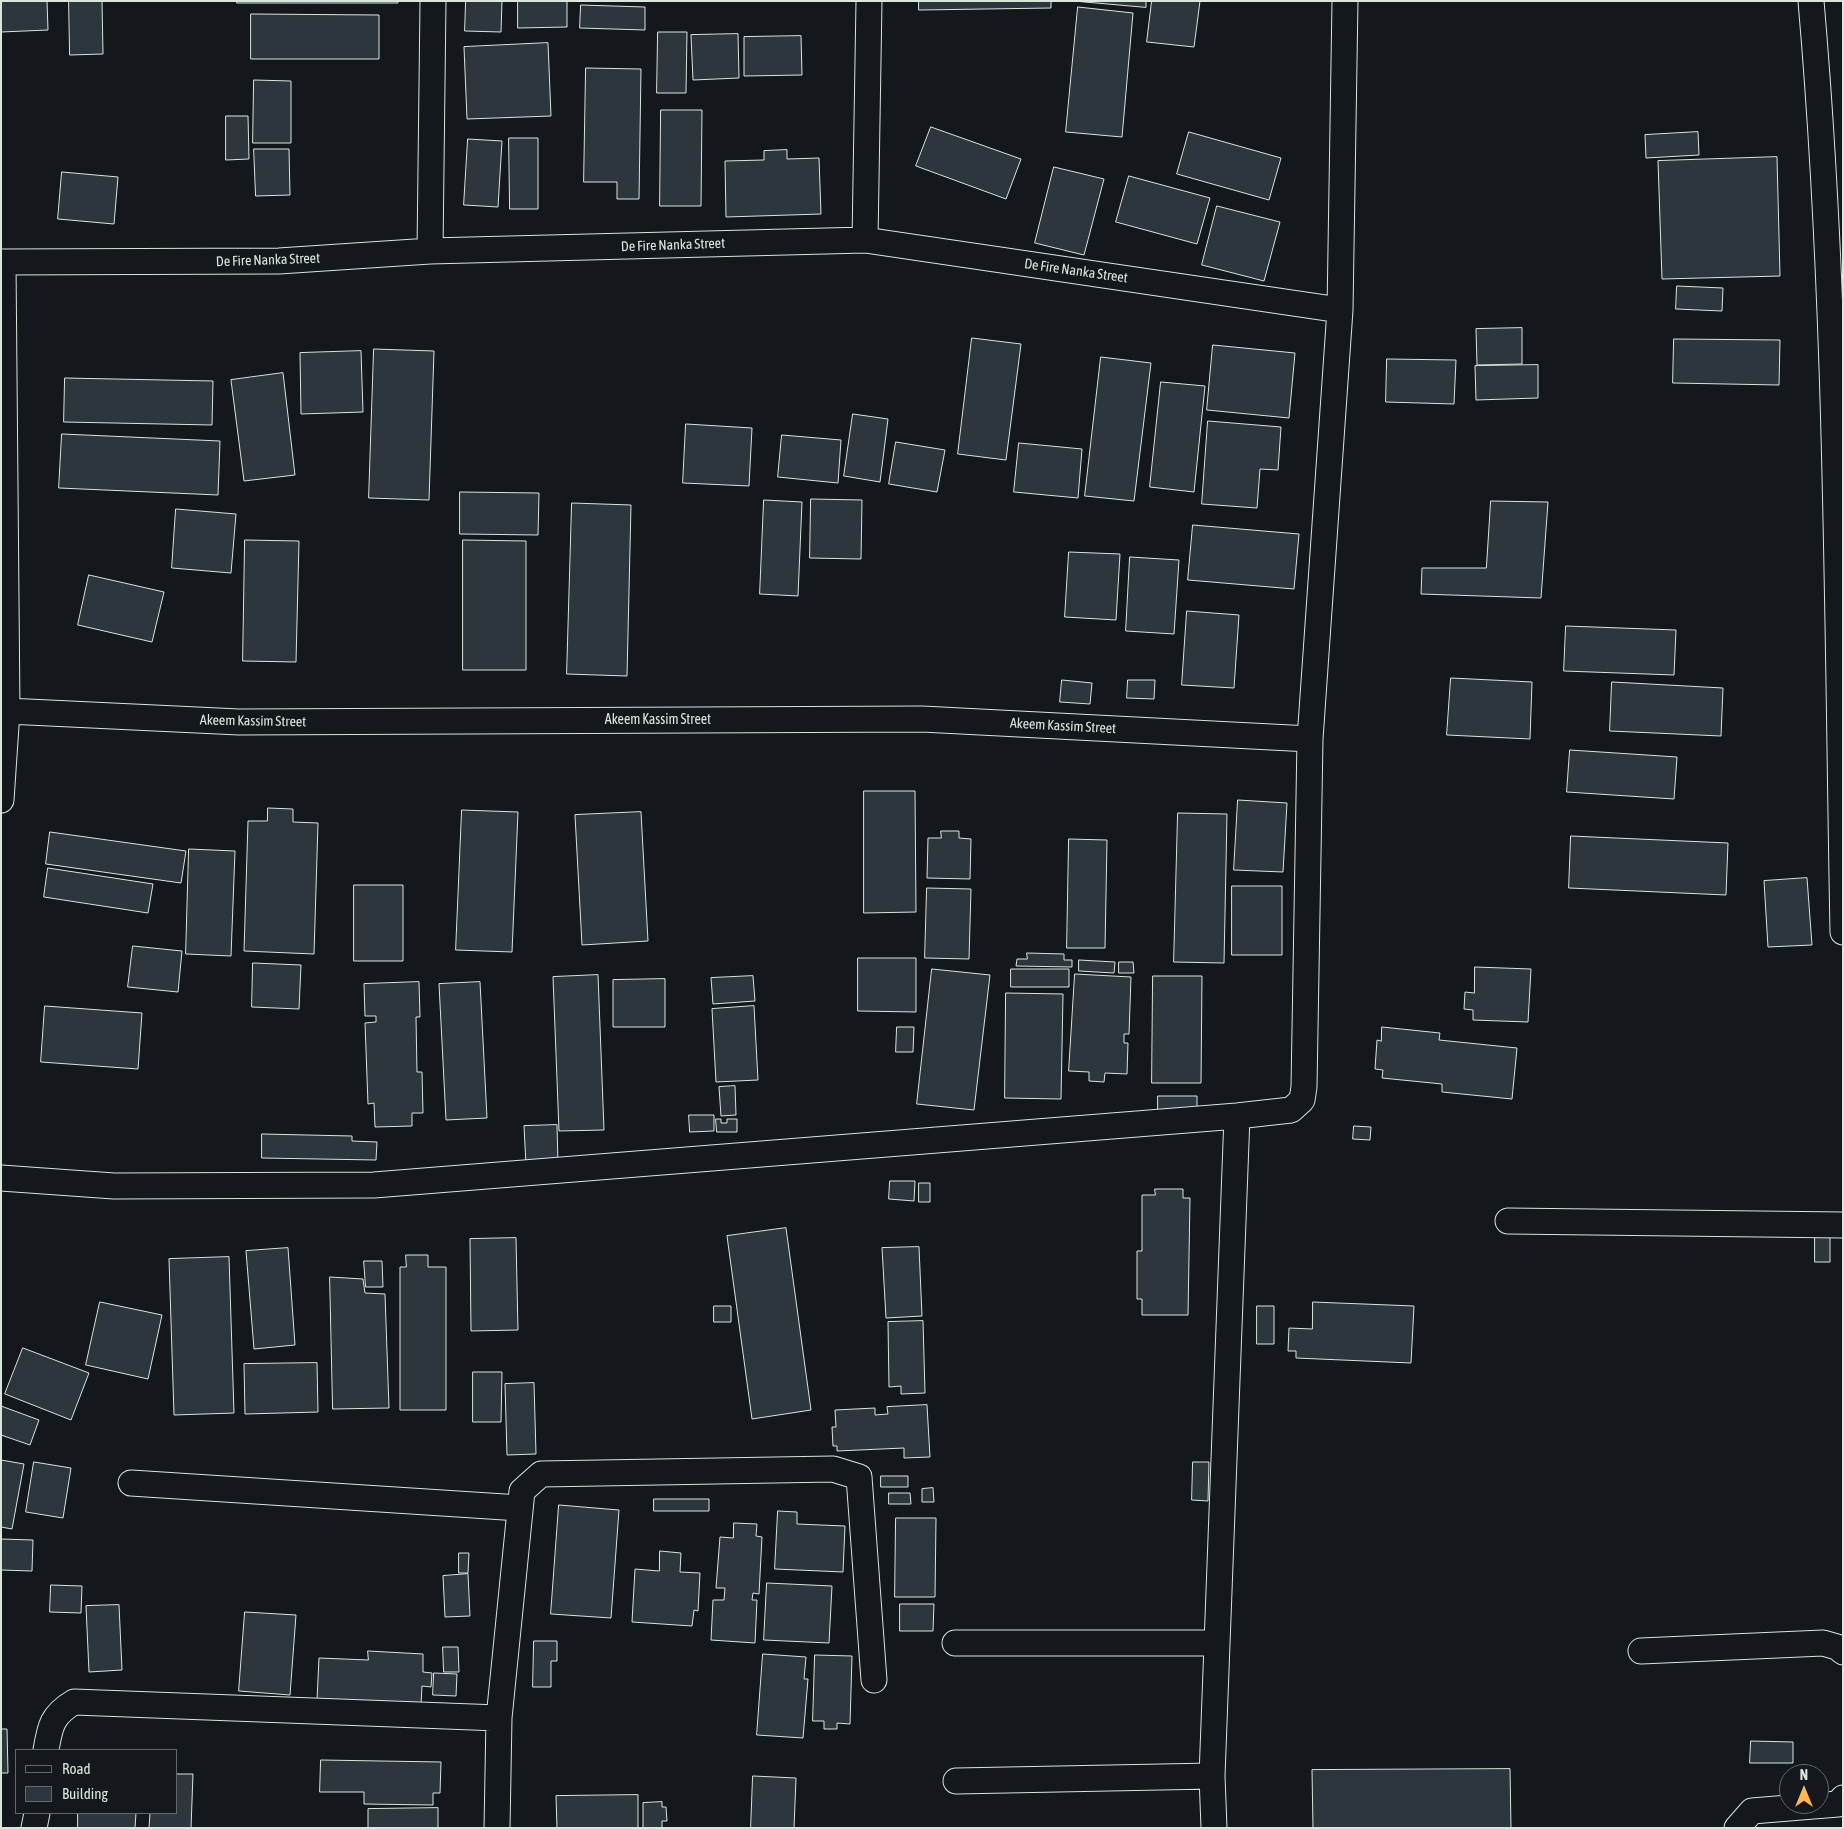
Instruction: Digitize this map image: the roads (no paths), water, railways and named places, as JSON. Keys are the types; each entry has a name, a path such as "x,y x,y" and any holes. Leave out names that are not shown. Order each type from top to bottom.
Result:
{"street":[{"path":"430,251 433,1"},
{"path":"865,240 869,1"},
{"path":"1,1178 114,1186 374,1185 1237,1116 1291,1110 1302,1100 1304,1087 1310,739 1340,310 1345,1"},
{"path":"1811,1 1837,358 1843,932"},
{"name":"De Fire Nanka Street","path":"2,262 279,261 430,251 865,240 1340,310"},
{"path":"1,800 7,710 2,262"},
{"name":"Akeem Kassim Street","path":"7,710 239,722 922,720 1310,739"},
{"path":"1214,1828 1212,1776 1237,1116"},
{"path":"1508,1221 1843,1225"},
{"path":"497,1828 499,1718 522,1491 541,1474 834,1469 859,1477 874,1680"},
{"path":"131,1483 520,1508"},
{"path":"955,1643 1217,1643"},
{"path":"1641,1650 1822,1644 1837,1647 1843,1652"},
{"path":"46,1749 49,1727 61,1710 74,1702 499,1718"},
{"path":"956,1781 1212,1776"},
{"path":"1737,1828 1752,1811 1838,1804 1843,1798"},
{"path":"34,1828 37,1814"}]}
